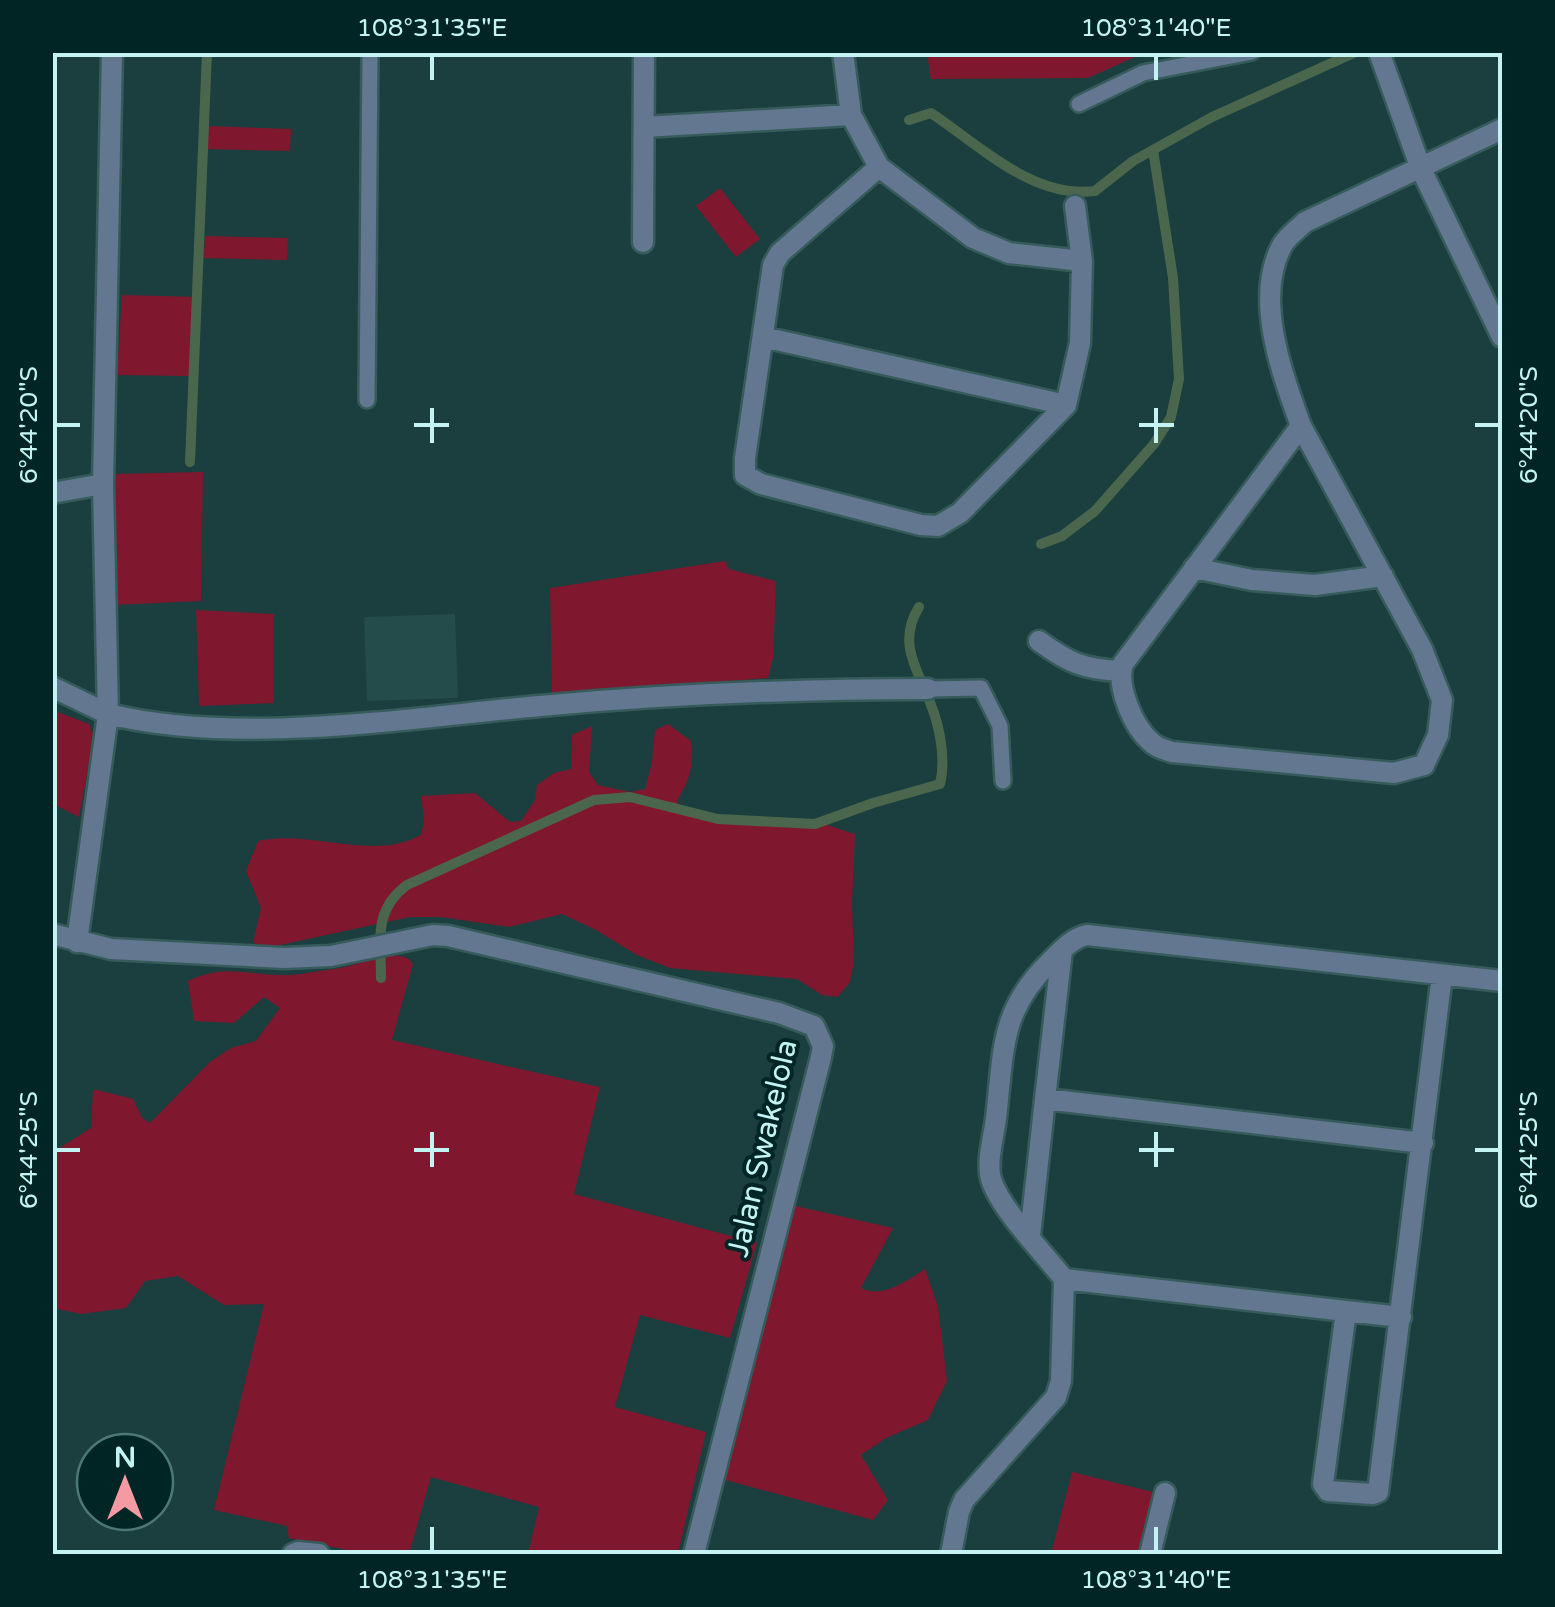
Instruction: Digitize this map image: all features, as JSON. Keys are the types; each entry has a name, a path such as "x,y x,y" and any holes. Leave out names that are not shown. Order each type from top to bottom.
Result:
{"street":[{"path":"52,934 77,942 108,714 102,484 112,52"},
{"path":"643,242 644,52"},
{"path":"843,52 851,115 879,167 990,248 1082,261"},
{"path":"1380,55 1421,170 1502,337"},
{"path":"644,127 851,115"},
{"path":"1301,426 1120,671 1121,683 1141,732 1154,746 1172,752 1394,774 1424,765 1438,735 1442,700 1422,649 1301,426 1287,388 1271,312 1272,273 1284,242 1306,222 1502,129"},
{"path":"879,167 780,254 770,278 746,474 761,484 920,525 938,526 960,513 1066,405 1080,343 1082,261 1075,206"},
{"path":"762,338 1066,405"},
{"path":"52,493 102,484"},
{"path":"1194,568 1252,580 1315,584 1382,576"},
{"path":"1039,641 1069,663 1093,670 1120,671"},
{"path":"52,688 108,714 164,725 297,726 779,690 923,690"},
{"name":"Jalan Swakelola","path":"77,942 112,949 284,958 332,956 433,935 779,1013 814,1026 820,1034 821,1057 694,1554"},
{"path":"951,1554 964,1500 1056,1397 1062,1380 1064,1279 997,1198 989,1174 1007,1031 1014,1005 1035,976 1078,937 1097,935 1502,981"},
{"path":"1030,1236 1062,950"},
{"path":"1346,1311 1322,1484 1328,1491 1373,1494 1378,1492 1442,975"},
{"path":"1045,1099 1423,1143"},
{"path":"1064,1279 1401,1317"},
{"path":"1150,1554 1164,1493"},
{"path":"292,1554 319,1554"}],"lane":[{"path":"367,400 370,52"},
{"path":"1078,104 1143,73 1252,52"},
{"path":"923,690 981,688 1000,726 1003,781"}],"shaded area":[{"path":"927,52 1144,53 1088,78 931,79"},
{"path":"208,126 291,129 290,151 207,149"},
{"path":"720,188 760,239 736,257 696,206"},
{"path":"205,236 288,238 287,260 204,258"},
{"path":"122,295 199,297 190,376 117,375"},
{"path":"203,472 201,601 113,605 113,474"},
{"path":"725,561 729,569 776,581 773,658 768,678 552,695 550,588"},
{"path":"196,610 274,614 274,703 199,706"},
{"path":"455,614 458,698 367,701 364,617"},
{"path":"53,710 89,724 94,737 79,817 53,804"},
{"path":"668,724 691,741 690,772 677,801 686,812 717,822 810,821 855,834 854,961 850,982 838,997 822,995 797,979 670,968 637,955 562,914 509,927 441,917 410,917 266,948 253,942 261,908 246,871 258,841 299,839 362,846 402,843 421,835 421,796 475,793 510,822 521,821 535,800 537,785 554,773 571,769 572,735 592,726 589,772 598,785 630,792 645,789 655,730"},
{"path":"394,955 408,958 413,964 392,1040 600,1087 574,1194 757,1243 730,1338 640,1315 615,1407 706,1432 678,1554 528,1554 539,1507 431,1477 409,1554 367,1554 289,1538 287,1526 214,1510 264,1304 224,1305 178,1276 145,1281 126,1308 81,1314 53,1308 53,1159 58,1149 91,1128 93,1089 133,1099 142,1118 150,1123 210,1062 231,1048 256,1041 280,1008 264,997 234,1023 194,1021 188,981 223,971 300,974"},
{"path":"791,1205 893,1228 861,1288 886,1290 925,1269 938,1306 947,1381 928,1420 886,1438 861,1455 888,1500 873,1520 722,1479"},
{"path":"1072,1472 1153,1492 1139,1554 1051,1554"}],"waterway":[{"path":"190,462 207,52"},
{"path":"909,120 931,113 1029,178 1050,187 1095,191 1133,161 1212,117 1356,52"},
{"path":"1041,544 1062,536 1095,511 1154,444 1171,417 1179,379 1173,278 1153,150"},
{"path":"381,978 384,915 407,885 594,800 630,797 718,819 815,824 940,784 939,734 910,645 912,620 919,607"}]}
